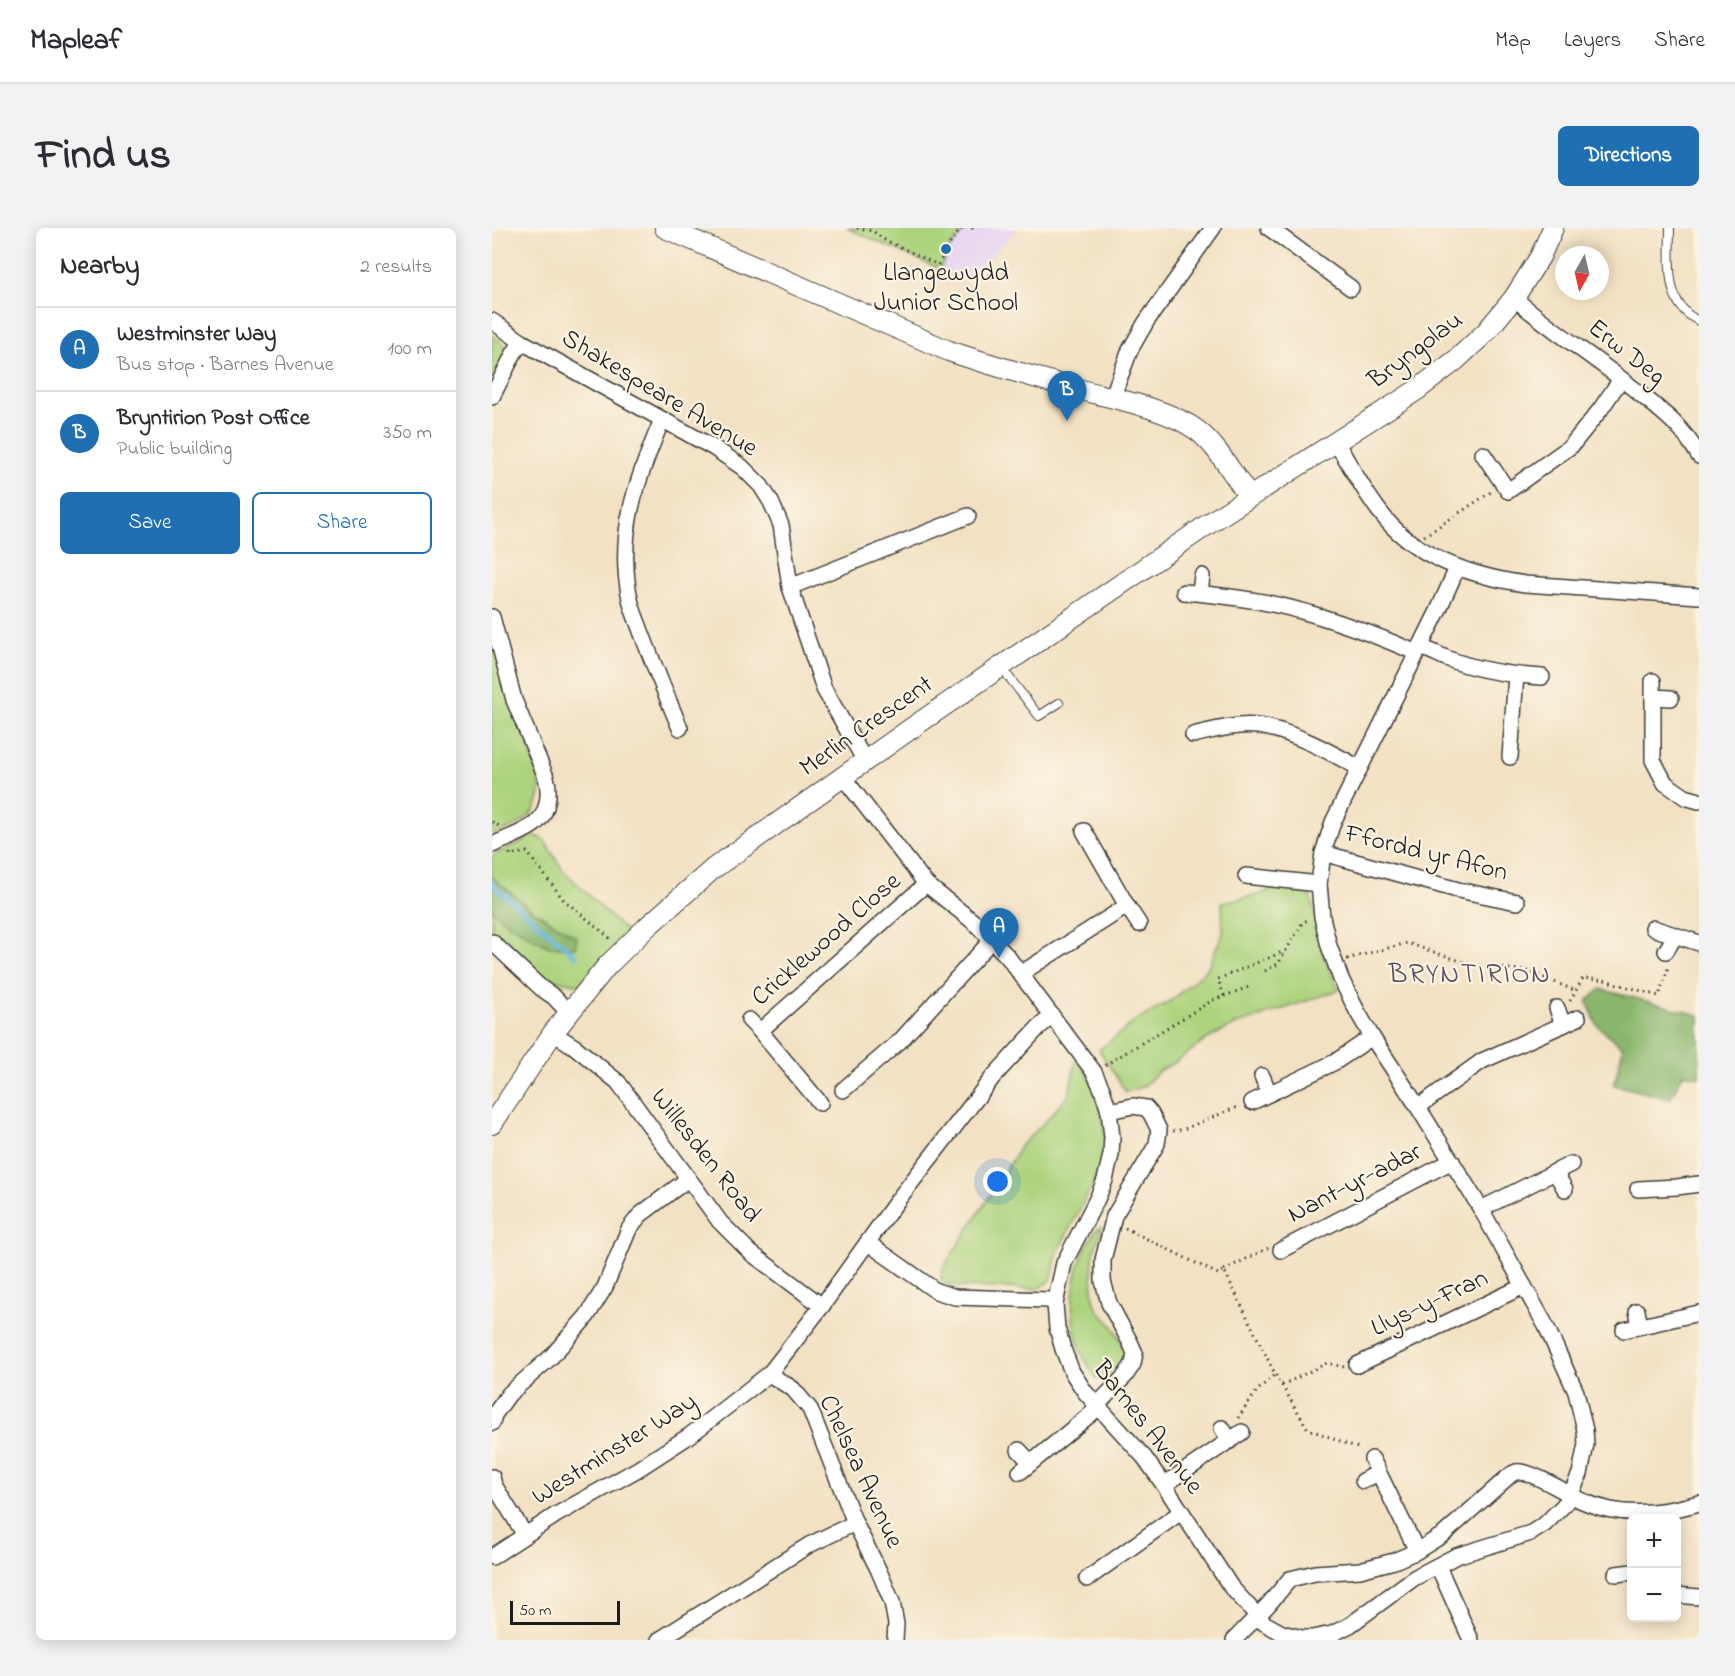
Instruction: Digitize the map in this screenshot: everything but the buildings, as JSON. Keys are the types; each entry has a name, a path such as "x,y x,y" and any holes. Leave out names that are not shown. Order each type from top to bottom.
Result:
{"street":[{"path":"665,228 949,351 1035,378 1155,411 1186,424 1199,432 1218,452 1249,496"},
{"path":"1112,398 1130,350 1146,322 1213,228"},
{"path":"1269,228 1351,288"},
{"name":"Bryngolau","path":"1336,442 1417,390 1456,360 1486,332 1514,298 1540,257 1553,228"},
{"name":"Erw Deg","path":"1514,298 1622,379 1682,430 1699,455"},
{"name":"Shakespeare Avenue","path":"492,321 522,342 714,448 742,467 761,486 781,525 790,586 824,689 865,761"},
{"path":"492,398 514,352 522,342"},
{"path":"1483,454 1509,491 1571,446 1622,379"},
{"path":"662,420 634,490 627,525 627,572 630,600 680,728"},
{"path":"1336,442 1380,514 1395,530 1429,555 1457,568 1500,580 1525,584 1699,596"},
{"name":"Merlin Crescent","path":"492,1124 553,1033 607,966 648,926 714,868 1249,496 1336,442"},
{"path":"790,586 968,516"},
{"name":"Barnes Avenue","path":"843,777 926,884 975,923 1006,956 1094,1072 1102,1089 1109,1111 1112,1137 1111,1155 1105,1179 1064,1263 1055,1304 1057,1328 1072,1372 1096,1406 1144,1457 1231,1587 1257,1616 1273,1629 1291,1636 1333,1637 1398,1588 1438,1566 1470,1550 1532,1533 1553,1517 1564,1505 1580,1474 1586,1444 1576,1392 1546,1326 1481,1209 1357,1011 1335,962 1322,917 1319,884 1323,853 1333,822 1457,568"},
{"path":"1200,593 1202,576"},
{"path":"1184,592 1288,607 1472,666 1516,675 1542,677"},
{"path":"492,617 514,700 549,787 548,800 537,822 498,843"},
{"path":"1505,746 1516,675"},
{"path":"1653,681 1653,760 1665,783 1685,797 1699,801"},
{"path":"1653,697 1671,698"},
{"path":"1204,737 1229,726 1258,726 1285,733 1359,768"},
{"path":"1084,831 1139,924"},
{"name":"Ffordd yr Afon","path":"1323,853 1458,890 1517,902"},
{"path":"1246,876 1319,884"},
{"name":"Cricklewood Close","path":"760,1031 926,884"},
{"path":"1020,974 1127,906"},
{"path":"1653,928 1670,944 1699,943"},
{"path":"843,1090 900,1041 990,940"},
{"path":"492,942 569,1013"},
{"name":"Westminster Way","path":"492,1557 556,1515 638,1469 689,1436 769,1374 822,1306 897,1201 993,1077 1052,1016"},
{"path":"1418,1107 1482,1061 1565,1017"},
{"name":"Cricklewood Close","path":"749,1020 820,1103"},
{"name":"Willesden Road","path":"553,1033 575,1047 618,1082 720,1222 744,1245 822,1306"},
{"path":"1252,1102 1335,1062 1372,1037"},
{"path":"1262,1076 1269,1093"},
{"path":"1019,1450 1026,1468 1092,1413 1133,1364 1135,1353 1122,1324 1109,1303 1103,1281 1103,1260 1114,1216 1157,1144 1159,1130 1146,1108 1133,1106 1109,1111"},
{"name":"Nant-yr-adar","path":"1281,1250 1452,1161"},
{"path":"1481,1209 1571,1164"},
{"path":"1555,1172 1565,1189"},
{"path":"492,1423 494,1415 509,1394 551,1357 588,1316 605,1287 629,1229 640,1215 688,1179"},
{"path":"1638,1189 1699,1184"},
{"path":"868,1243 936,1291 955,1297 1049,1300 1055,1304"},
{"name":"Llys-y-Fran","path":"1357,1365 1524,1286"},
{"path":"1636,1311 1641,1326"},
{"path":"1624,1330 1699,1313"},
{"name":"Chelsea Avenue","path":"769,1374 793,1389 810,1410 855,1522 892,1602 896,1624 895,1640"},
{"path":"1164,1485 1233,1434"},
{"path":"1374,1464 1417,1551"},
{"path":"1363,1481 1374,1464"},
{"path":"1234,1640 1290,1579 1315,1573 1360,1570 1394,1561 1417,1551 1444,1534 1516,1472 1530,1474 1593,1505 1611,1510 1635,1513 1669,1510 1699,1503"},
{"path":"492,1477 494,1485 525,1535"},
{"path":"1087,1579 1181,1512"},
{"path":"659,1640 809,1545 855,1522"},
{"path":"1438,1566 1471,1640"},
{"path":"1681,1595 1699,1597"}],"lane":[{"path":"1670,228 1671,284 1678,304 1699,321"},
{"path":"1000,667 1039,716 1059,703"}],"path":[{"path":"857,228 873,231 882,239 938,265 952,240 962,228"},
{"path":"1412,543 1509,491"},
{"path":"492,822 500,826 498,843 510,855 527,852 563,899 611,939"},
{"path":"1265,971 1278,964 1303,922 1322,917"},
{"path":"1335,962 1407,943 1472,965 1528,971 1575,991"},
{"path":"1565,1017 1575,991 1583,978 1604,980 1659,996 1672,955 1670,944"},
{"path":"1224,996 1218,979 1285,951"},
{"path":"1094,1072 1213,1000 1252,986"},
{"path":"1159,1130 1168,1132 1184,1129 1252,1102"},
{"path":"1112,1222 1218,1274 1270,1247 1281,1250"},
{"path":"1224,1270 1275,1374 1308,1428 1365,1450 1374,1464"},
{"path":"1282,1385 1327,1363 1347,1368 1357,1365"},
{"path":"1233,1434 1239,1415 1257,1391 1275,1374"}],"shaded area":[{"name":"Llangewydd Junior School","path":"847,228 1018,228 971,279 940,269"}],"green space":[{"path":"847,228 968,228 951,246 940,269"},
{"path":"492,335 505,345 504,356 492,380"},
{"path":"492,639 540,780 540,792 538,802 528,817 513,827 492,835"},
{"path":"535,835 544,840 563,870 621,927 629,932 580,985 560,981 547,982 492,935 492,856"},
{"path":"492,877 532,910 577,937 575,947 549,947 508,924 492,910"},
{"path":"1275,886 1301,889 1310,896 1323,955 1339,990 1235,1025 1209,1038 1160,1070 1144,1086 1126,1092 1099,1050 1134,1022 1172,1000 1207,969 1223,933 1222,902 1262,894"},
{"path":"1601,989 1699,1015 1699,1077 1684,1073 1670,1099 1614,1085 1623,1048 1597,1025 1587,1001"},
{"path":"1076,1059 1088,1076 1101,1109 1105,1147 1101,1166 1057,1254 1051,1279 1042,1287 1033,1289 958,1287 943,1283 941,1279 943,1268 1021,1145 1069,1095"},
{"path":"1102,1227 1092,1267 1094,1299 1097,1309 1118,1335 1125,1353 1124,1365 1119,1374 1114,1379 1108,1380 1097,1379 1081,1350 1073,1323 1074,1284 1077,1272 1086,1246 1097,1229"}],"waterway":[{"path":"492,882 576,956"}],"place":[{"name":"Llangewydd Junior School","path":"946,249"},
{"name":"Bryntirion Post Office","path":"1067,421"},
{"name":"Westminster Way","path":"999,958"}],"district":[{"name":"BRYNTIRION","path":"1470,975"}]}
